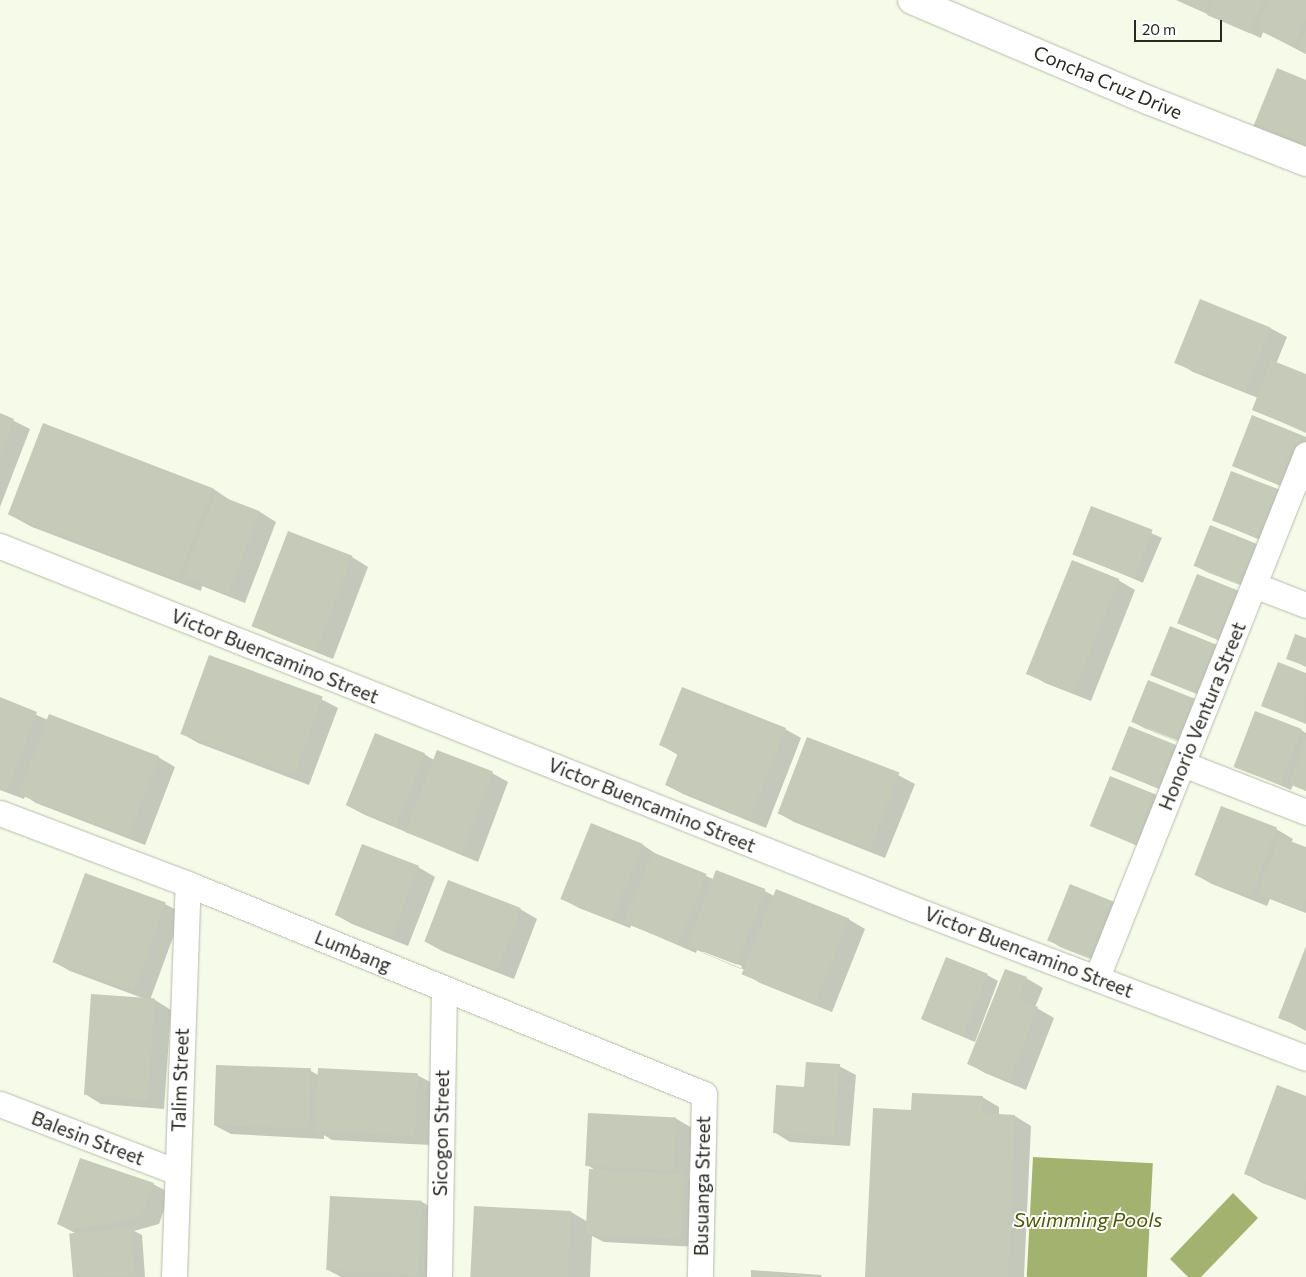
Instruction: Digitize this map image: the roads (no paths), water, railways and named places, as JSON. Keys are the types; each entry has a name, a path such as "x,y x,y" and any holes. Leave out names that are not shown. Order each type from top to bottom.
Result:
{"street":[{"name":"Concha Cruz Drive","path":"912,0 1148,100 1306,162"},
{"name":"Honorio Ventura Street","path":"1097,977 1306,454"},
{"name":"Victor Buencamino Street","path":"0,546 914,909 1306,1058"},
{"path":"1254,585 1306,605"},
{"path":"1183,764 1306,812"},
{"name":"Lumbang","path":"0,813 188,884 704,1094"},
{"name":"Talim Street","path":"174,1277 188,884"},
{"name":"Sicogon Street","path":"439,1277 444,989"},
{"name":"Busuanga Street","path":"700,1277 704,1094"},
{"name":"Balesin Street","path":"0,1104 177,1172"}],"water":[{"name":"Swimming Pools","path":"1033,1157 1153,1163 1147,1277 1027,1277"},
{"path":"1233,1193 1258,1218 1201,1277 1188,1277 1170,1259"}]}
